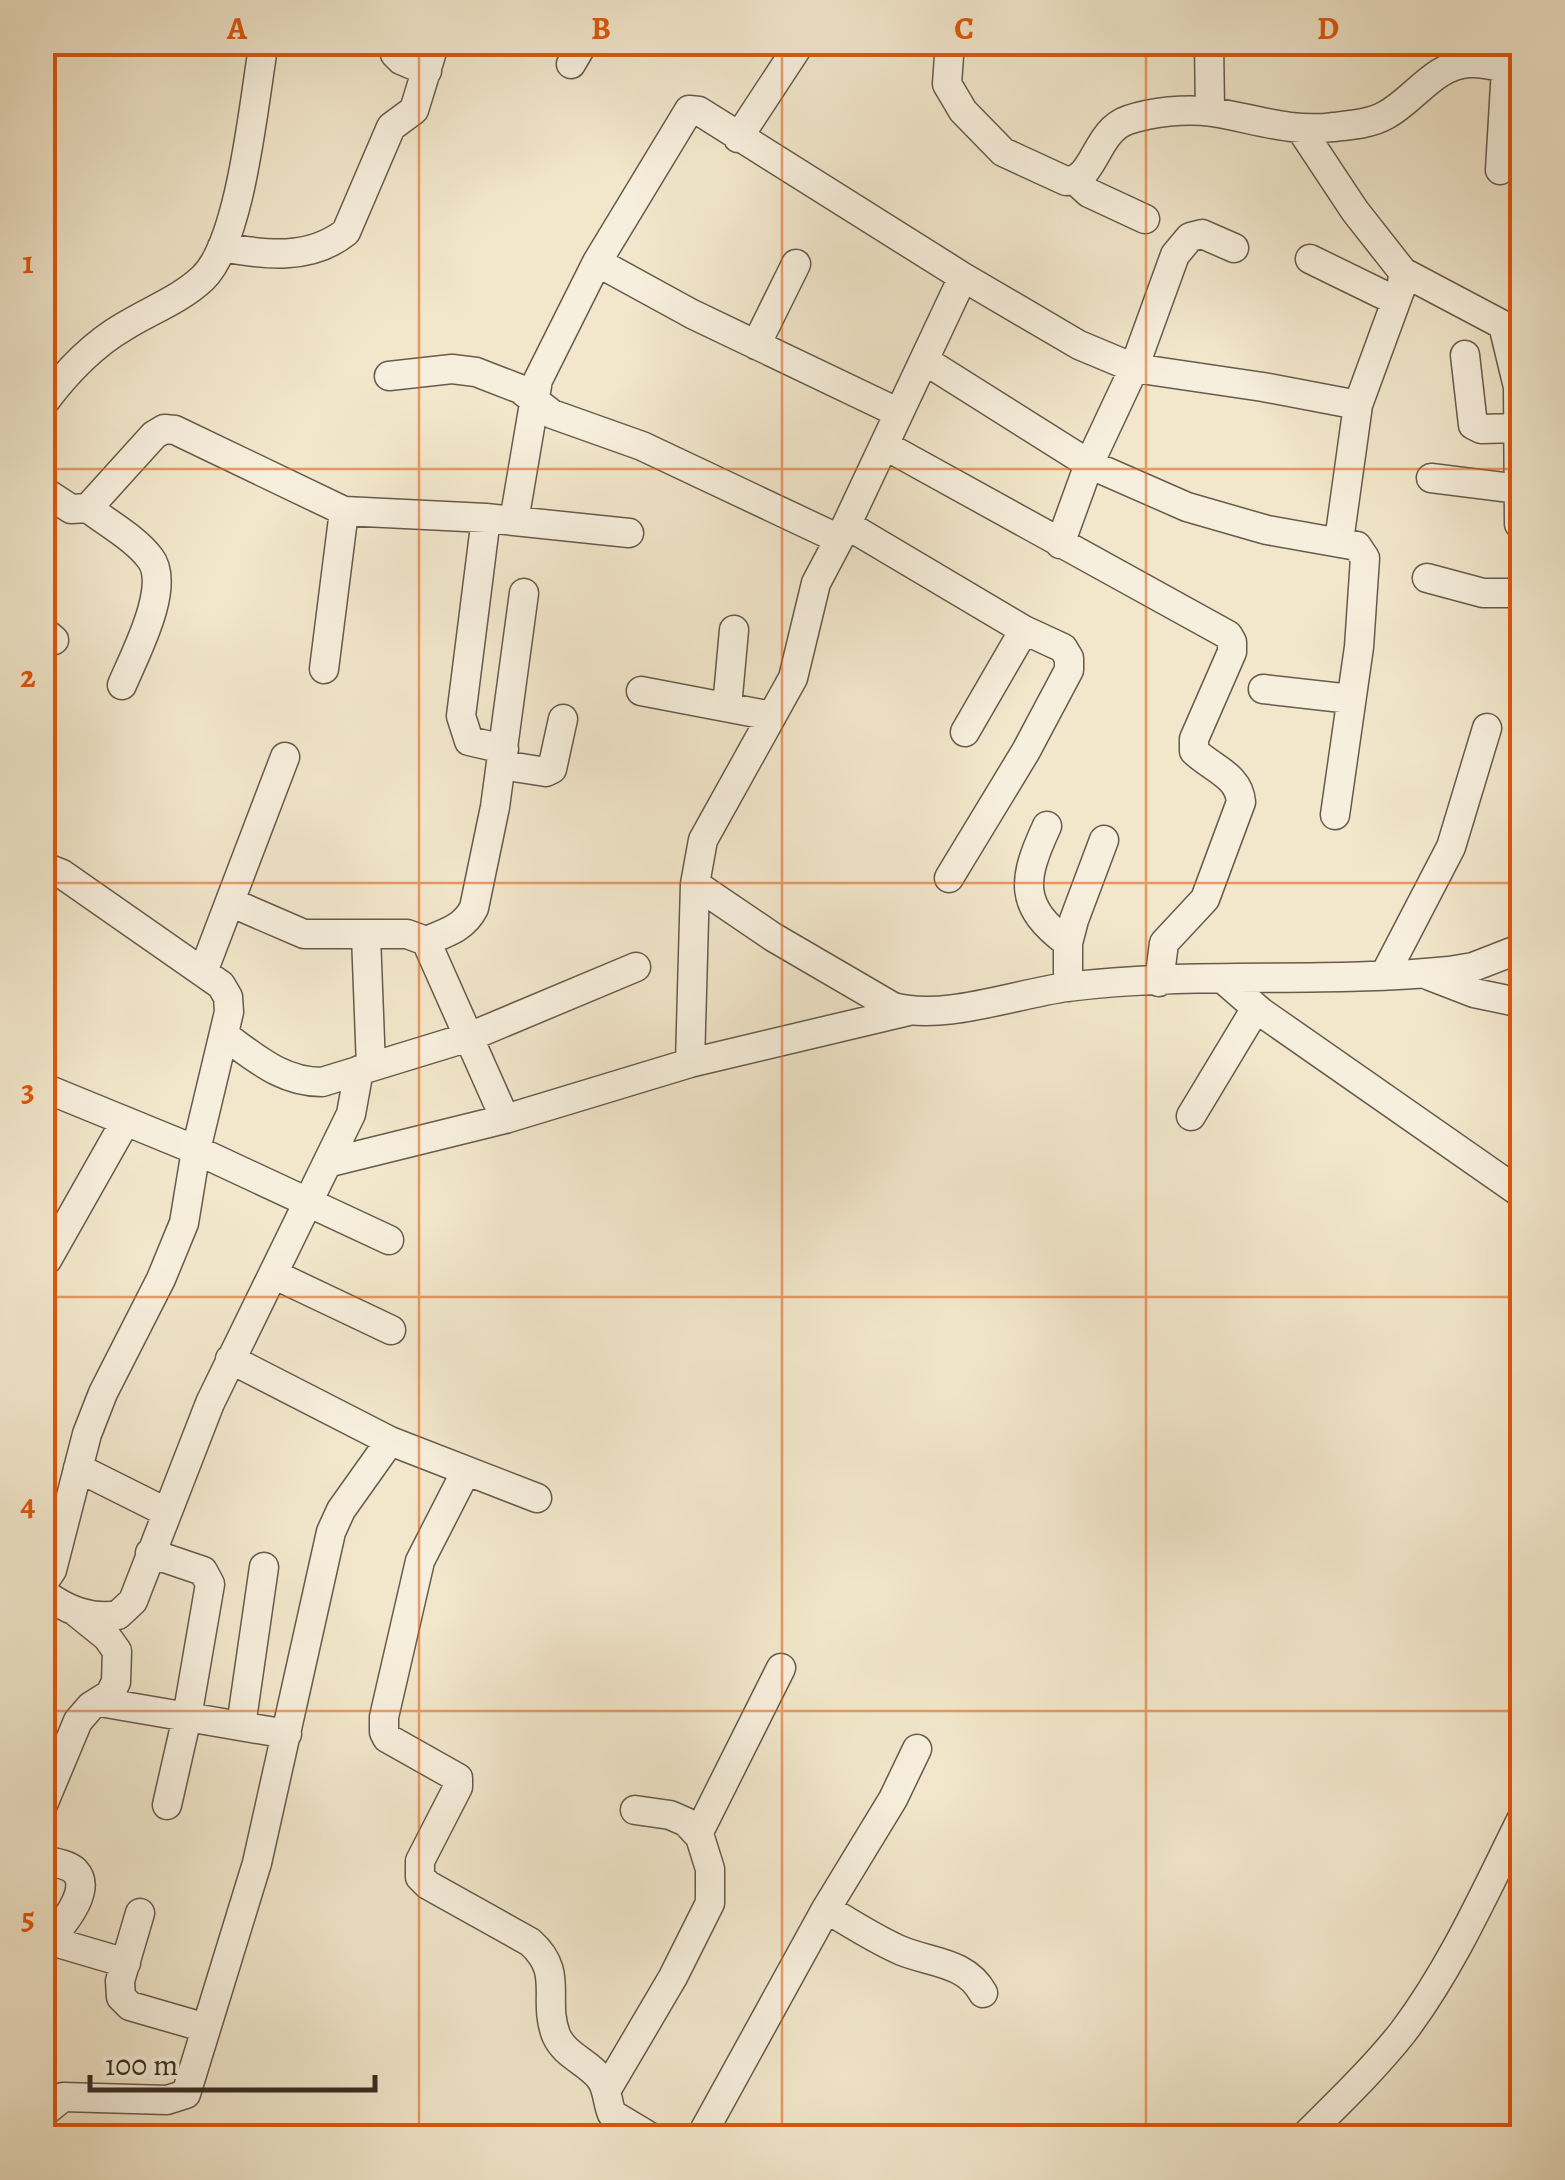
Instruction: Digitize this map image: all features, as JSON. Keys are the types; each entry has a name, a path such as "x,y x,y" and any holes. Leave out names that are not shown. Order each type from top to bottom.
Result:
{"street":[{"path":"42,406 106,338 182,294 202,279 219,254 240,185 264,42"},
{"path":"397,42 396,54 401,60 426,71"},
{"path":"219,254 283,256 337,239 346,232 391,127 414,110 436,42"},
{"path":"738,138 801,42"},
{"path":"950,42 947,84 963,112 1013,159 1066,180 1076,180 1084,174 1104,136 1130,119 1184,111 1300,128 1374,121 1435,76 1468,63 1514,69 1500,170"},
{"path":"1210,42 1210,112"},
{"path":"514,521 545,362 597,262 689,110 699,112 1054,332 1134,368 1358,405"},
{"path":"1300,128 1355,211 1404,272 1513,328 1520,428 1518,524"},
{"path":"1076,180 1089,193 1145,218"},
{"path":"1060,544 1089,464 1134,368 1182,243 1190,236 1202,234 1234,248"},
{"path":"1310,259 1396,301"},
{"path":"597,262 756,345 899,413"},
{"path":"756,345 796,264"},
{"path":"1339,540 1358,405 1404,272"},
{"path":"690,1063 695,884 703,840 793,678 816,583 963,277"},
{"path":"1465,355 1473,425 1481,429 1520,428"},
{"path":"924,360 1089,464 1187,507 1267,530 1357,546 1366,558 1335,815"},
{"path":"388,376 463,369 516,387 552,414 642,446 843,532 1063,648 1069,658 1069,670 1026,751 949,878"},
{"path":"42,490 72,510 88,508 154,435 164,429 191,436 344,511 486,518 629,533"},
{"path":"884,445 1228,634 1232,652 1194,739 1194,751 1234,782 1241,802 1205,899 1164,943 1159,982"},
{"path":"1431,478 1519,489"},
{"path":"88,508 148,556 157,577 150,614 122,686"},
{"path":"324,668 344,511"},
{"path":"486,518 461,716 468,741 546,772 552,769 563,720"},
{"path":"1427,578 1484,593 1522,594"},
{"path":"230,902 292,931 326,936 407,934 426,941 468,920 474,908 503,757 524,593"},
{"path":"727,708 734,630"},
{"path":"966,732 1024,630"},
{"path":"1264,689 1351,699"},
{"path":"641,691 772,716"},
{"path":"1385,974 1450,847 1487,728"},
{"path":"203,972 284,758"},
{"path":"1047,826 1030,871 1031,898 1036,915 1068,943"},
{"path":"1068,987 1068,943 1104,840"},
{"path":"42,866 62,874 203,972 228,997 225,1036 196,1150 184,1223 161,1280 103,1393 78,1468 52,1570 42,1589 76,1612 117,1651 114,1689 78,1721 42,1808"},
{"path":"695,884 773,937 893,1007 908,1011"},
{"path":"76,1612 105,1617 126,1609 133,1601 230,1359 356,1104 365,1068 366,936"},
{"path":"426,941 506,1119"},
{"path":"328,1164 506,1119 690,1063 908,1011 947,1009 1068,987 1424,974 1473,967 1522,948"},
{"path":"225,1036 280,1074 298,1081 322,1082 470,1037 636,966"},
{"path":"1424,974 1474,993 1522,1003"},
{"path":"1223,979 1256,1008 1522,1194"},
{"path":"1192,1116 1256,1008"},
{"path":"42,1088 196,1150 388,1240"},
{"path":"47,1260 125,1122"},
{"path":"273,1274 391,1330"},
{"path":"230,1359 390,1441 536,1498"},
{"path":"42,2114 63,2096 179,2099 186,2094 256,1863 331,1532 341,1510 390,1441"},
{"path":"78,1468 166,1512"},
{"path":"466,1471 420,1561 384,1717 384,1732 393,1742 458,1778 458,1787 420,1861 420,1877 542,1952 550,1966 552,2022 558,2038 568,2052 598,2076 612,2114 652,2138"},
{"path":"150,1553 203,1571 210,1584 168,1805"},
{"path":"241,1726 264,1567"},
{"path":"698,1834 781,1668"},
{"path":"100,1702 287,1734"},
{"path":"700,2138 826,1909 893,1799 917,1749"},
{"path":"606,2091 673,1977 710,1903 710,1868 698,1834 686,1822 635,1810"},
{"path":"1303,2138 1403,2031 1460,1942 1522,1818"},
{"path":"42,1860 70,1867 79,1880 75,1904 56,1932 58,1944 126,1963"},
{"path":"826,1909 901,1950 971,1975 983,1993"},
{"path":"140,1913 119,1990 124,2002 206,2028"}]}
